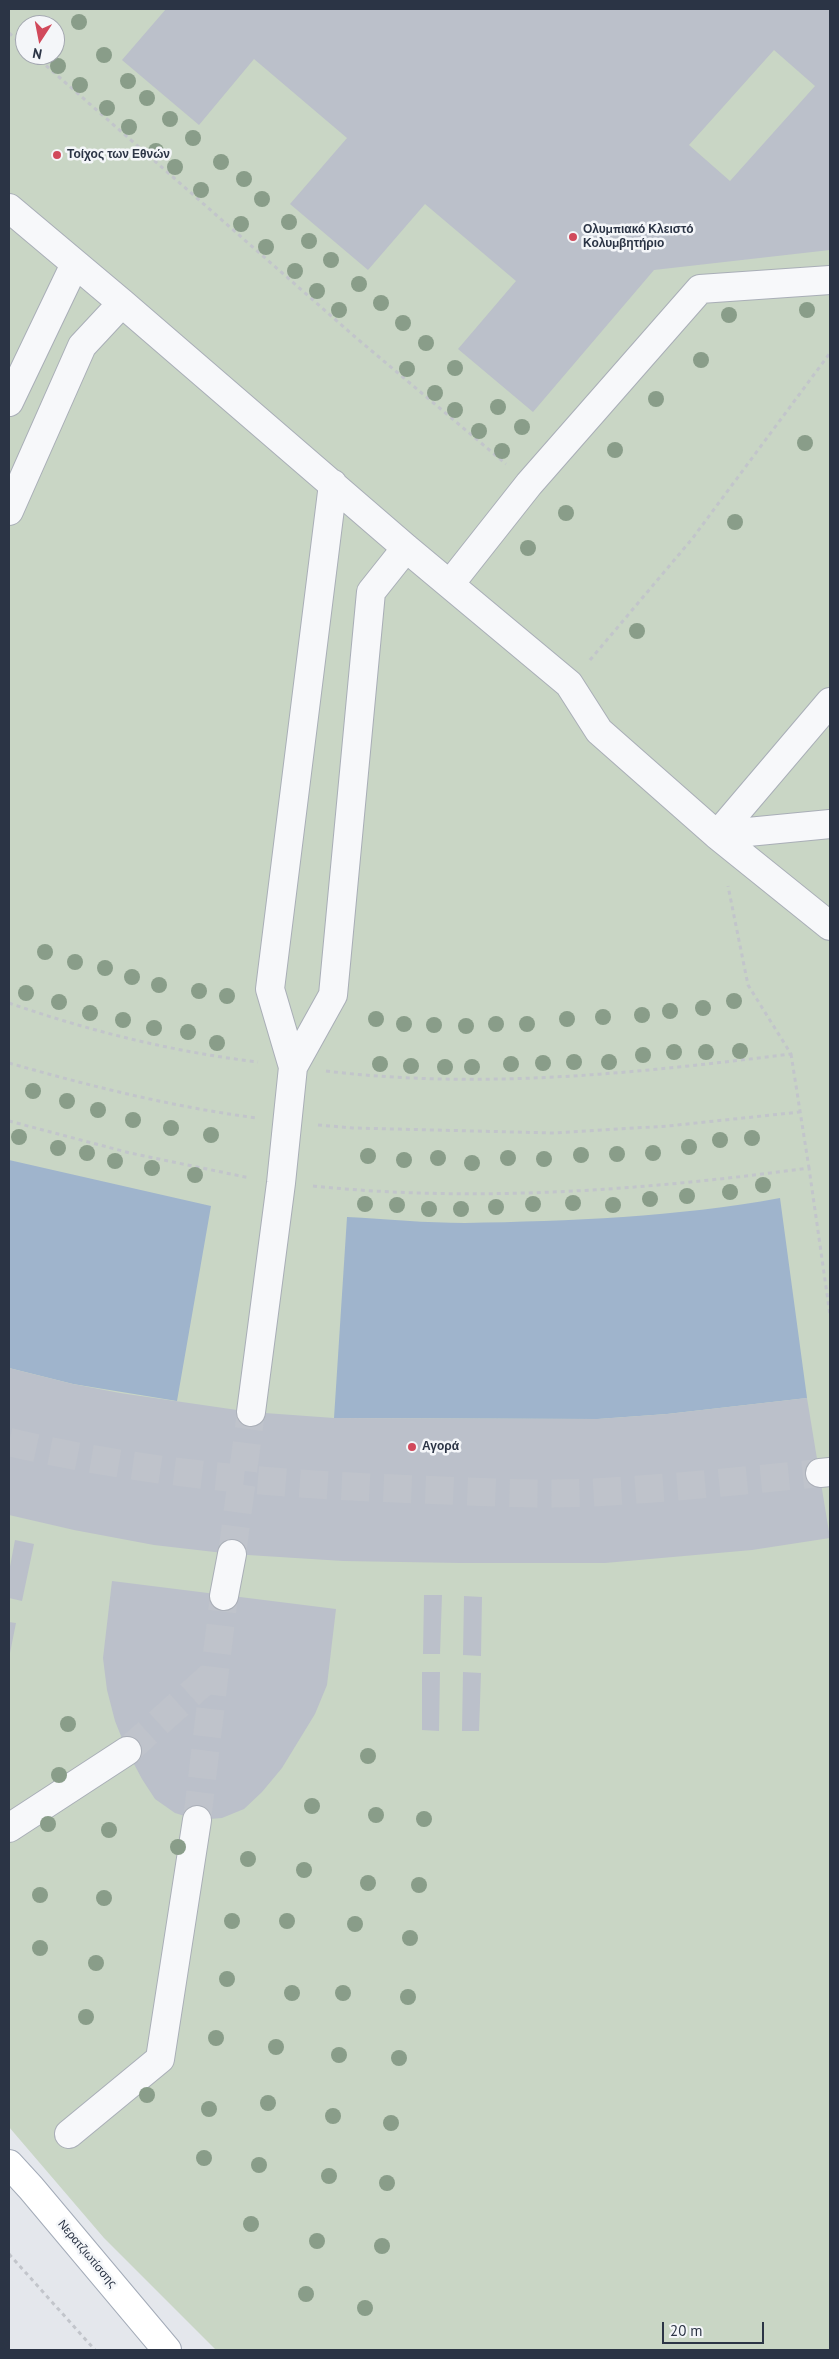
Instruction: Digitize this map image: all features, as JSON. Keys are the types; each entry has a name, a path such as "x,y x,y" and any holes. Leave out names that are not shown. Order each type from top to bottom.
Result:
{"main road":[{"name":"Νερατζιωτίσσης","path":"9,2164 165,2349"}],"street":[{"path":"9,208 334,484 406,548 569,684 599,731 717,835 830,926"},
{"path":"9,402 75,264"},
{"path":"450,584 529,484 700,288 830,280"},
{"path":"9,511 82,346 122,303"},
{"path":"251,1412 281,1183 293,1067 270,988 334,484"},
{"path":"293,1067 333,996 372,592 406,548"},
{"path":"717,835 830,702"},
{"path":"717,835 830,824"},
{"path":"224,1596 232,1554"},
{"path":"9,1828 127,1751"},
{"path":"69,2134 160,2060 197,1820"}],"path":[{"path":"45,65 361,342 529,484"},
{"path":"569,684 692,539 830,354"},
{"path":"717,835 745,963 748,985 791,1054 830,1315"},
{"path":"9,1003 50,1017 135,1039 232,1059 358,1075 497,1080 564,1078 791,1054"},
{"path":"9,1063 113,1091 226,1114 287,1123 353,1128 554,1133 668,1126 800,1112"},
{"path":"9,1121 130,1153 217,1172 281,1183 349,1190 534,1192 647,1186 809,1168"},
{"path":"9,2254 95,2350"}],"green space":[{"path":"9,9 830,9 830,2350 216,2350 104,2238 9,2127"}],"water":[{"path":"9,1160 211,1206 177,1401 73,1384 9,1368"},
{"path":"780,1198 807,1398 667,1414 598,1419 334,1418 347,1217 465,1223 544,1221 663,1214"}],"building":[{"name":"Ολυμπιακό Κλειστό Κολυμβητήριο","path":"166,9 830,9 830,250 654,270 533,412 458,349 516,281 425,204 368,270 290,204 347,138 254,59 199,125 122,60","holes":["774,50 815,86 730,181 689,145"]},
{"name":"Αγορά","path":"9,1368 73,1384 120,1393 251,1412 334,1418 597,1419 667,1414 807,1398 830,1538 752,1550 605,1563 460,1563 343,1561 232,1554 154,1545 74,1530 9,1515"},
{"path":"15,1540 34,1544 22,1601 9,1598 9,1572"},
{"path":"112,1581 336,1609 327,1685 315,1714 282,1768 262,1792 244,1809 222,1818 197,1820 175,1813 155,1799 142,1779 127,1751 115,1721 107,1690 103,1658"},
{"path":"424,1595 442,1595 440,1654 423,1654"},
{"path":"464,1596 482,1597 481,1656 463,1655"},
{"path":"9,1622 16,1623 10,1653 9,1652"},
{"path":"422,1672 440,1672 439,1731 422,1730"},
{"path":"463,1672 481,1673 479,1731 462,1731"}],"tunnel":[{"path":"232,1554 251,1412"},
{"path":"9,1442 108,1462 207,1475 306,1484 473,1492 583,1493 672,1487 820,1473"},
{"path":"197,1820 224,1596"},
{"path":"127,1751 215,1672"}],"place":[{"name":"Τοίχος των Εθνών","path":"57,155"},
{"name":"Ολυμπιακό Κλειστό Κολυμβητήριο","path":"573,237"},
{"name":"Αγορά","path":"412,1447"}]}
